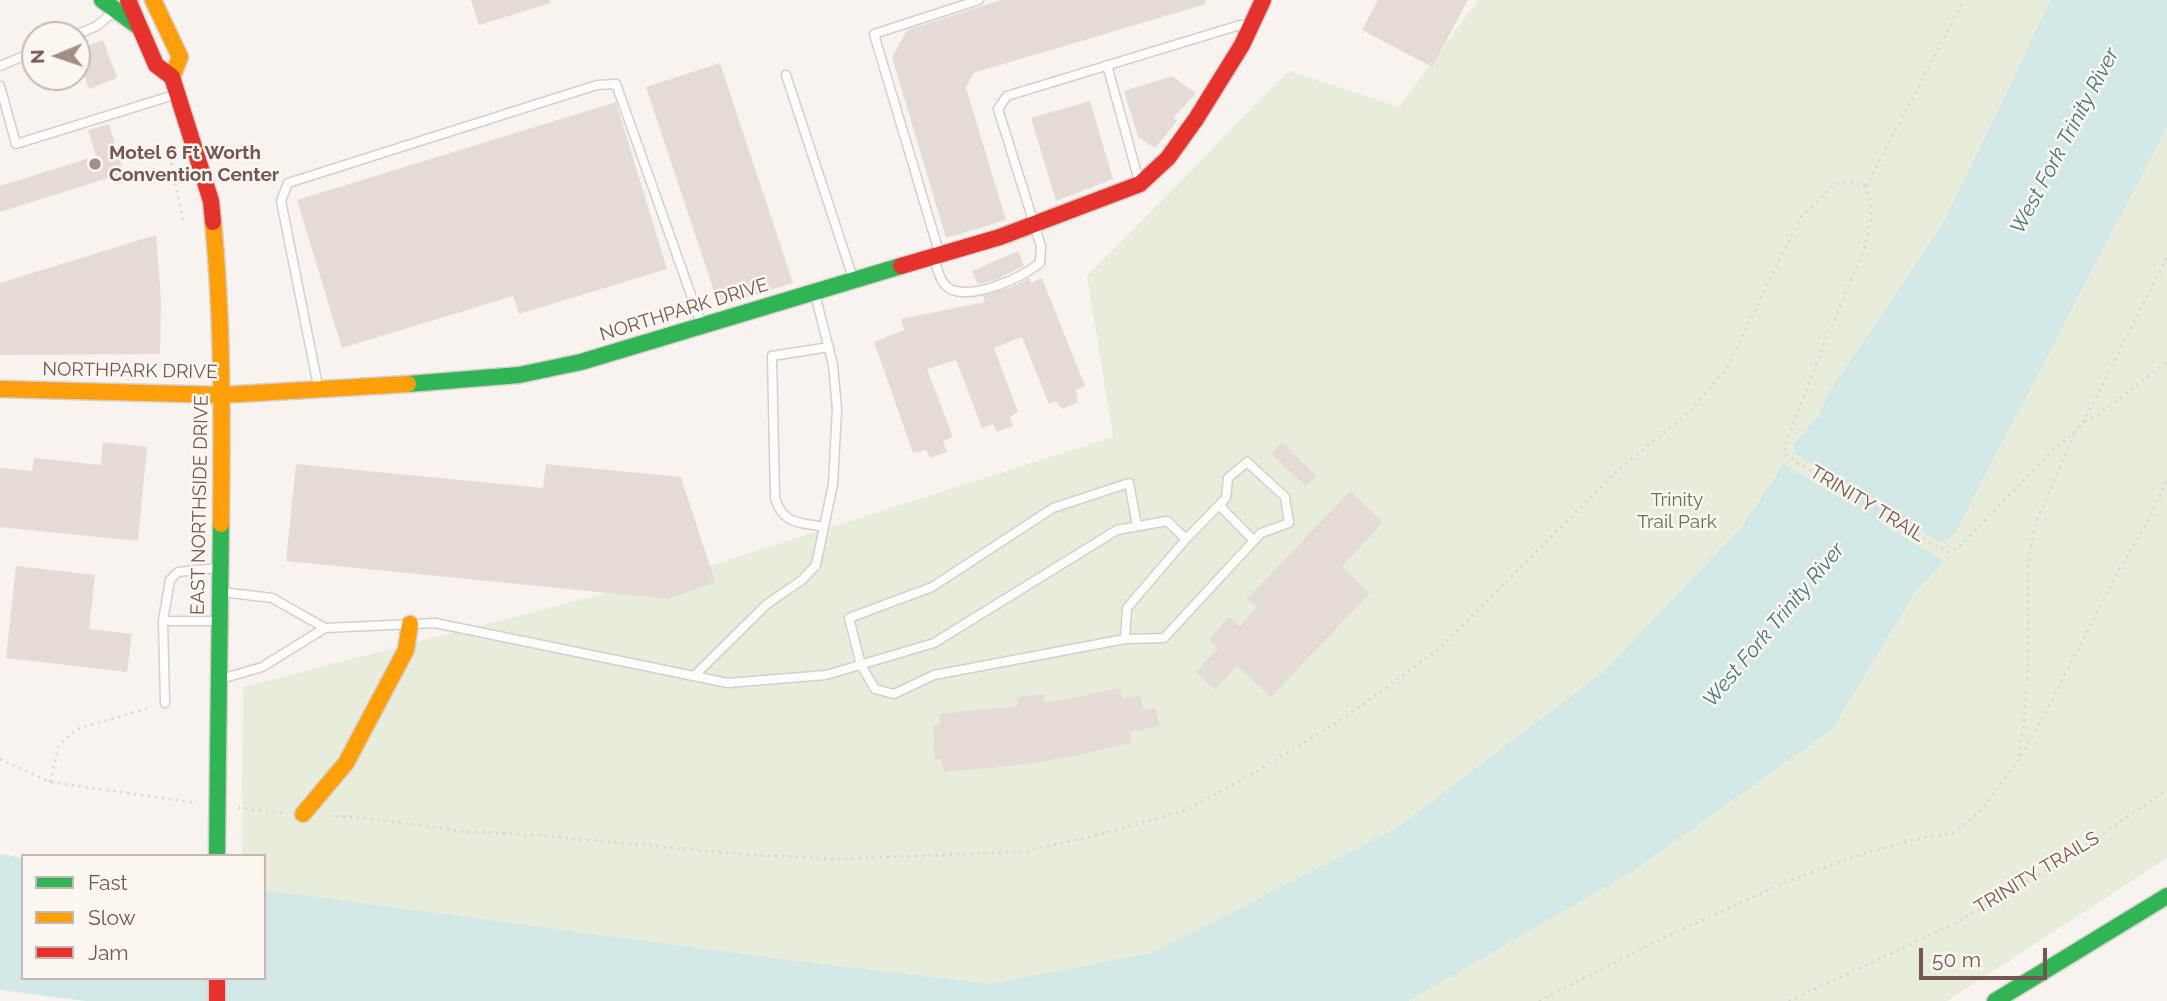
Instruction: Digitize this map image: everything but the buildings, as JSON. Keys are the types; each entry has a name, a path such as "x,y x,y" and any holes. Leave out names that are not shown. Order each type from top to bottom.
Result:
{"street":[{"name":"EAST NORTHSIDE DRIVE","path":"153,0 180,57 172,77"},
{"path":"166,0 167,28"},
{"name":"NORTHPARK DRIVE","path":"0,389 222,395 464,381 519,375 581,362 937,256 1034,225 1140,184 1168,159 1196,119 1242,45 1263,0"},
{"name":"EAST NORTHSIDE DRIVE","path":"115,3 142,29 156,65 172,77 211,201 217,260 222,395 217,854"},
{"path":"303,814 346,763 407,650 410,624"},
{"path":"1995,1001 2167,896"},
{"path":"217,980 217,1001"}],"lane":[{"path":"979,0 874,34 937,256 940,279 949,288 961,291 990,288 1024,276 1040,263 1041,246 998,108 1007,96 1240,25 1251,25"},
{"path":"91,29 115,3"},
{"path":"0,66 21,57"},
{"path":"1107,65 1140,184"},
{"path":"786,75 854,281"},
{"path":"318,389 281,201 288,183 597,85 616,84 702,326"},
{"path":"0,86 16,145 177,94"},
{"path":"694,676 767,604 802,580 816,565 833,484 837,409 833,365 815,292"},
{"path":"824,527 790,520 779,510 775,498 772,356 828,347"},
{"path":"1125,639 1127,608 1185,539 1226,498 1228,478 1247,462 1285,497 1289,523 1261,533 1164,638 1125,639 933,674 894,694 875,689 861,665 849,618 932,587 1053,508 1129,482 1137,526"},
{"path":"1219,505 1254,541"},
{"path":"219,680 262,667 325,628 435,623 728,683 826,675 934,643 1117,530 1167,521 1185,539"},
{"path":"165,704 163,621 170,580 178,572 220,568"},
{"path":"220,591 272,598 325,628"},
{"path":"163,621 219,621"}],"path":[{"path":"1866,187 1964,0"},
{"path":"171,163 184,224"},
{"path":"2019,759 2029,648 2028,572 2035,525 2076,431 2084,421 2167,257"},
{"path":"2084,421 2095,417 2167,362"},
{"name":"TRINITY TRAIL","path":"1785,455 1950,552 1961,545 2052,451 2076,431"},
{"path":"1539,1001 1661,939 1784,883 1855,856 1921,838 1953,833 1980,812 2019,759 2049,706 2119,570 2151,516 2167,479"},
{"path":"50,782 59,745 77,729 165,704"},
{"name":"TRINITY TRAILS","path":"1789,1001 1954,924 2064,860 2167,790"}],"green space":[{"name":"Trinity Trail Park","path":"1478,0 2167,0 2167,858 1947,1001 242,1001 262,980 266,980 266,854 242,854 243,687 703,568 1113,437 1087,276 1289,71 1399,107"}],"water":[{"path":"2051,0 2167,0 2167,126 1955,533 1942,543 1794,453 1794,444 1819,415 1827,396 1944,222"},
{"path":"1784,464 1944,561 1915,592 1832,729 1633,871 1408,1001 86,1001 0,990 0,854 21,858 21,980 266,980 266,890 802,962 990,984 1152,953 1397,828 1603,672 1743,526"}],"waterway":[{"name":"West Fork Trinity River","path":"1841,546 1868,515 1892,468"}],"traffic: fast":[{"path":"102,0 139,27"},
{"path":"408,384 519,375 581,362 901,266"},
{"path":"218,754 221,524"},
{"path":"217,854 218,754"},
{"path":"1995,1001 2167,896"}],"traffic: slow":[{"path":"153,0 180,57 172,77"},
{"path":"213,222 222,410 221,524"},
{"path":"0,389 222,395 408,384"},
{"path":"303,814 346,763 406,650 410,624"}],"traffic: jam":[{"path":"128,0 156,65 172,77 211,201 213,222"},
{"path":"901,266 1000,237 1140,184 1168,158 1196,119 1242,45 1263,0"},
{"path":"217,980 217,1001"}],"place":[{"name":"Motel 6 Ft Worth Convention Center","path":"95,164"}]}
